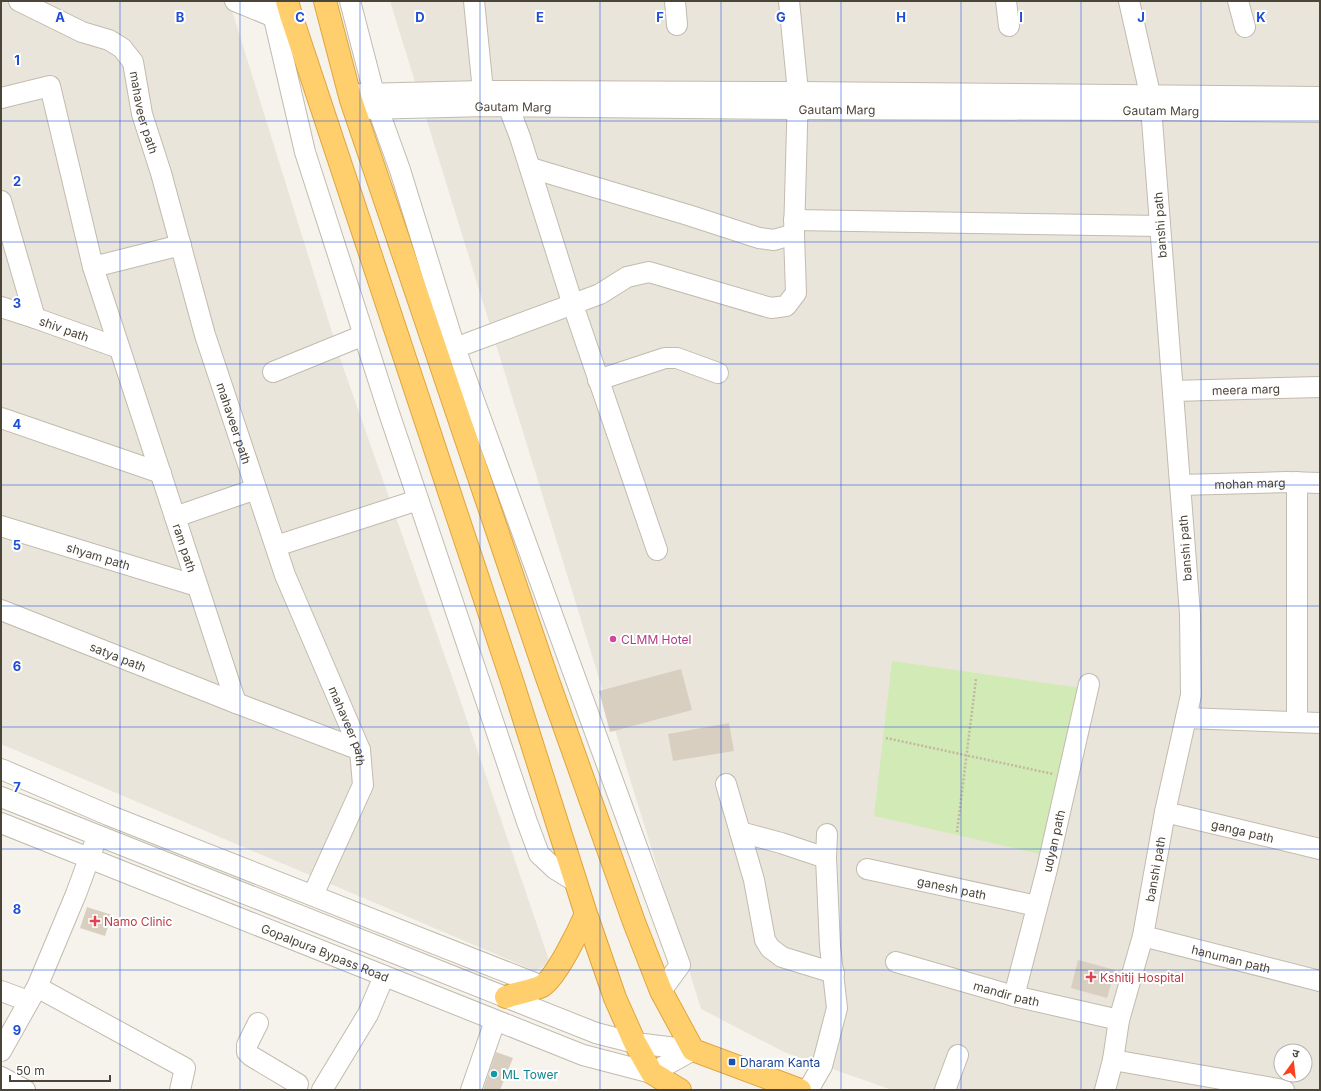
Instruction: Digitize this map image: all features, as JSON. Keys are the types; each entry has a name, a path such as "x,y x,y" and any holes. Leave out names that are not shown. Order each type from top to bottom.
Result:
{"highway":[{"path":"325,1 352,102 546,675 634,922 661,991 693,1050 800,1090"},
{"path":"281,9 513,684 586,914 615,998 635,1043 652,1073 680,1090"},
{"path":"506,997 542,986 552,977 575,937 586,914"}],"street":[{"name":"mahaveer path","path":"19,1 82,32 109,40 122,48 133,62 142,114 161,173 205,335 285,575 360,750 363,785 314,895"},
{"path":"235,1 281,9 305,152 418,500 524,815 539,854 555,869 576,882"},
{"path":"350,1 376,102 400,170 455,348 680,965 661,991"},
{"path":"474,1 495,99 520,137 573,305 657,550"},
{"path":"675,1 677,25"},
{"path":"455,348 600,294 627,277 649,272 771,308 786,306 796,293 794,227 797,101 789,1"},
{"path":"1006,1 1009,26"},
{"name":"banshi path","path":"1105,1090 1113,1060 1119,1020 1143,936 1165,812 1191,695 1190,614 1151,102 1129,1"},
{"path":"1238,1 1245,27"},
{"name":"ram path","path":"1,98 50,86 93,267 236,703"},
{"path":"1151,102 1320,97"},
{"name":"Gautam Marg","path":"352,102 495,99 1151,102 1320,112"},
{"path":"531,168 759,238 774,240 794,227 1160,226"},
{"name":"shiv path","path":"1,201 35,318 119,348"},
{"path":"93,267 180,245"},
{"path":"1,307 35,318"},
{"path":"273,372 364,335"},
{"path":"598,380 665,358 677,358 718,373"},
{"name":"meera marg","path":"1173,391 1320,388"},
{"path":"1,418 161,473"},
{"path":"1297,482 1297,722"},
{"name":"mohan marg","path":"1180,485 1297,482 1320,483"},
{"path":"175,517 256,489"},
{"path":"276,546 418,500"},
{"name":"shyam path","path":"1,526 197,586"},
{"name":"satya path","path":"1,610 236,703"},
{"name":"udyan path","path":"1014,996 1068,777 1088,684"},
{"path":"236,703 360,750"},
{"path":"1186,718 1320,723"},
{"path":"1,769 108,815 542,986"},
{"path":"726,784 754,880 765,940 770,948 782,958 834,972"},
{"name":"Gopalpura Bypass Road","path":"1,797 596,1033 635,1043 693,1050"},
{"name":"ganga path","path":"1165,812 1320,849"},
{"name":"Gopalpura Bypass Road","path":"1,823 583,1055 652,1073"},
{"path":"740,832 781,843 826,858"},
{"path":"808,1090 822,1066 837,1008 830,946 826,858 828,834"},
{"path":"1,1051 32,994 76,894 98,836"},
{"name":"ganesh path","path":"867,869 1037,906"},
{"name":"hanuman path","path":"1143,936 1320,981"},
{"name":"mandir path","path":"896,962 1014,996 1119,1020"},
{"path":"322,1090 368,1014 384,976"},
{"path":"1,991 32,994 185,1068 180,1090"},
{"path":"471,1090 495,1020"},
{"path":"258,1023 247,1045 247,1052 299,1088"},
{"path":"652,1073 693,1050"},
{"path":"945,1090 958,1055"},
{"path":"1113,1060 1284,1090"},
{"path":"1,1077 26,1090"}],"path":[{"path":"957,832 976,679"},
{"path":"886,738 1068,777"}],"shaded area":[{"path":"1,1 229,1 341,361 455,685 550,963 535,971 1,744"},
{"path":"390,1 1320,1 1320,1090 892,1090 784,1052 701,1009"}],"green space":[{"path":"892,661 1081,688 1044,855 874,816"}],"building":[{"path":"681,669 692,710 610,732 599,691"},
{"path":"729,723 734,751 673,761 668,734"},
{"path":"87,907 112,915 105,936 80,928"},
{"path":"1078,960 1115,970 1107,998 1071,988"},
{"name":"ML Tower","path":"496,1052 513,1058 500,1090 483,1090"}],"place":[{"name":"CLMM Hotel","path":"613,639"},
{"name":"Namo Clinic","path":"95,921"},
{"name":"Kshitij Hospital","path":"1091,977"},
{"name":"Dharam Kanta","path":"732,1062"},
{"name":"ML Tower","path":"494,1074"}]}
